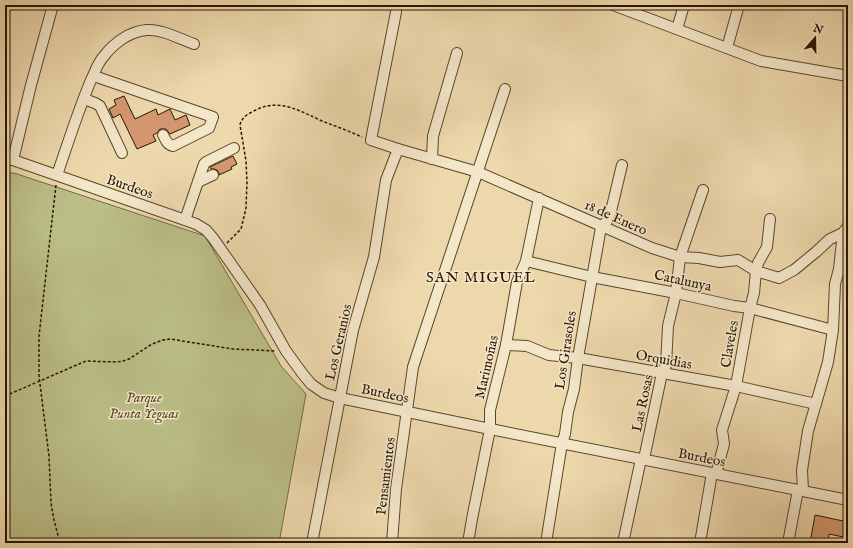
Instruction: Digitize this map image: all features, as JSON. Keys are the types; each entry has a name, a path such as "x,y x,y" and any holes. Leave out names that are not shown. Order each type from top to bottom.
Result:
{"street":[{"path":"9,159 53,5"},
{"path":"613,5 761,61 848,76"},
{"path":"677,29 684,5"},
{"path":"727,48 739,5"},
{"path":"371,140 396,12"},
{"path":"57,175 84,99 102,57 114,44 138,32 148,30 159,31 194,44"},
{"path":"432,159 433,136 458,53"},
{"path":"94,76 212,116 209,128 173,146 167,143 163,135"},
{"name":"Pensamientos","path":"392,543 396,489 408,412 413,367 505,89"},
{"path":"84,99 100,106 122,153"},
{"name":"18 de Enero","path":"371,140 478,172 652,248 680,257 699,258 720,262 738,260 756,271 779,278 794,270 830,239 845,229"},
{"path":"185,220 206,162 234,148"},
{"name":"Los Geranios","path":"312,543 344,370 353,330 374,257 386,180 398,149"},
{"name":"Burdeos","path":"9,159 185,220 206,230 260,305 286,351 311,384 324,393 340,398 490,429 848,500"},
{"name":"Los Girasoles","path":"546,543 562,443 574,389 601,226 607,221 611,211 622,165"},
{"path":"198,182 213,175"},
{"name":"Las Rosas","path":"623,543 662,373 666,365 668,326 676,292 680,257 703,190"},
{"name":"Marimoñas","path":"468,543 490,429 490,410 506,345 517,282 526,261 539,198"},
{"name":"Claveles","path":"700,543 714,473 724,444 722,430 736,386 754,293 756,271 758,263 767,247 770,219"},
{"path":"785,543 800,490 808,430 828,362 833,330 835,284 839,269 845,229"},
{"name":"Catalunya","path":"526,261 592,277 676,292 734,306 750,308 833,330"},
{"name":"Orquidias","path":"506,345 527,346 549,355 578,358 736,386 816,404"},
{"path":"788,543 794,511"}],"path":[{"path":"220,248 231,240 241,229 244,219 247,182 246,161 240,125 241,121 247,114 257,109 275,104 288,106 371,140"},
{"path":"57,175 39,336 38,359 49,456 54,520 60,543"},
{"path":"5,396 86,361 117,362 129,359 152,344 163,340 170,339 234,349 286,351"}],"green space":[{"name":"Parque Punta Yeguas","path":"5,173 14,173 205,236 281,366 306,394 279,543 5,543"}],"building":[{"path":"124,96 135,119 156,109 158,115 170,109 175,120 186,115 190,125 170,134 166,129 160,129 153,135 156,141 137,149 120,114 113,118 109,109 116,105 114,100"},
{"path":"233,156 237,164 231,167 232,169 219,175 217,170 211,169 210,167"},
{"path":"815,515 848,522 848,538 829,534 828,543 810,543"}],"district":[{"name":"SAN MIGUEL","path":"481,277"}]}
